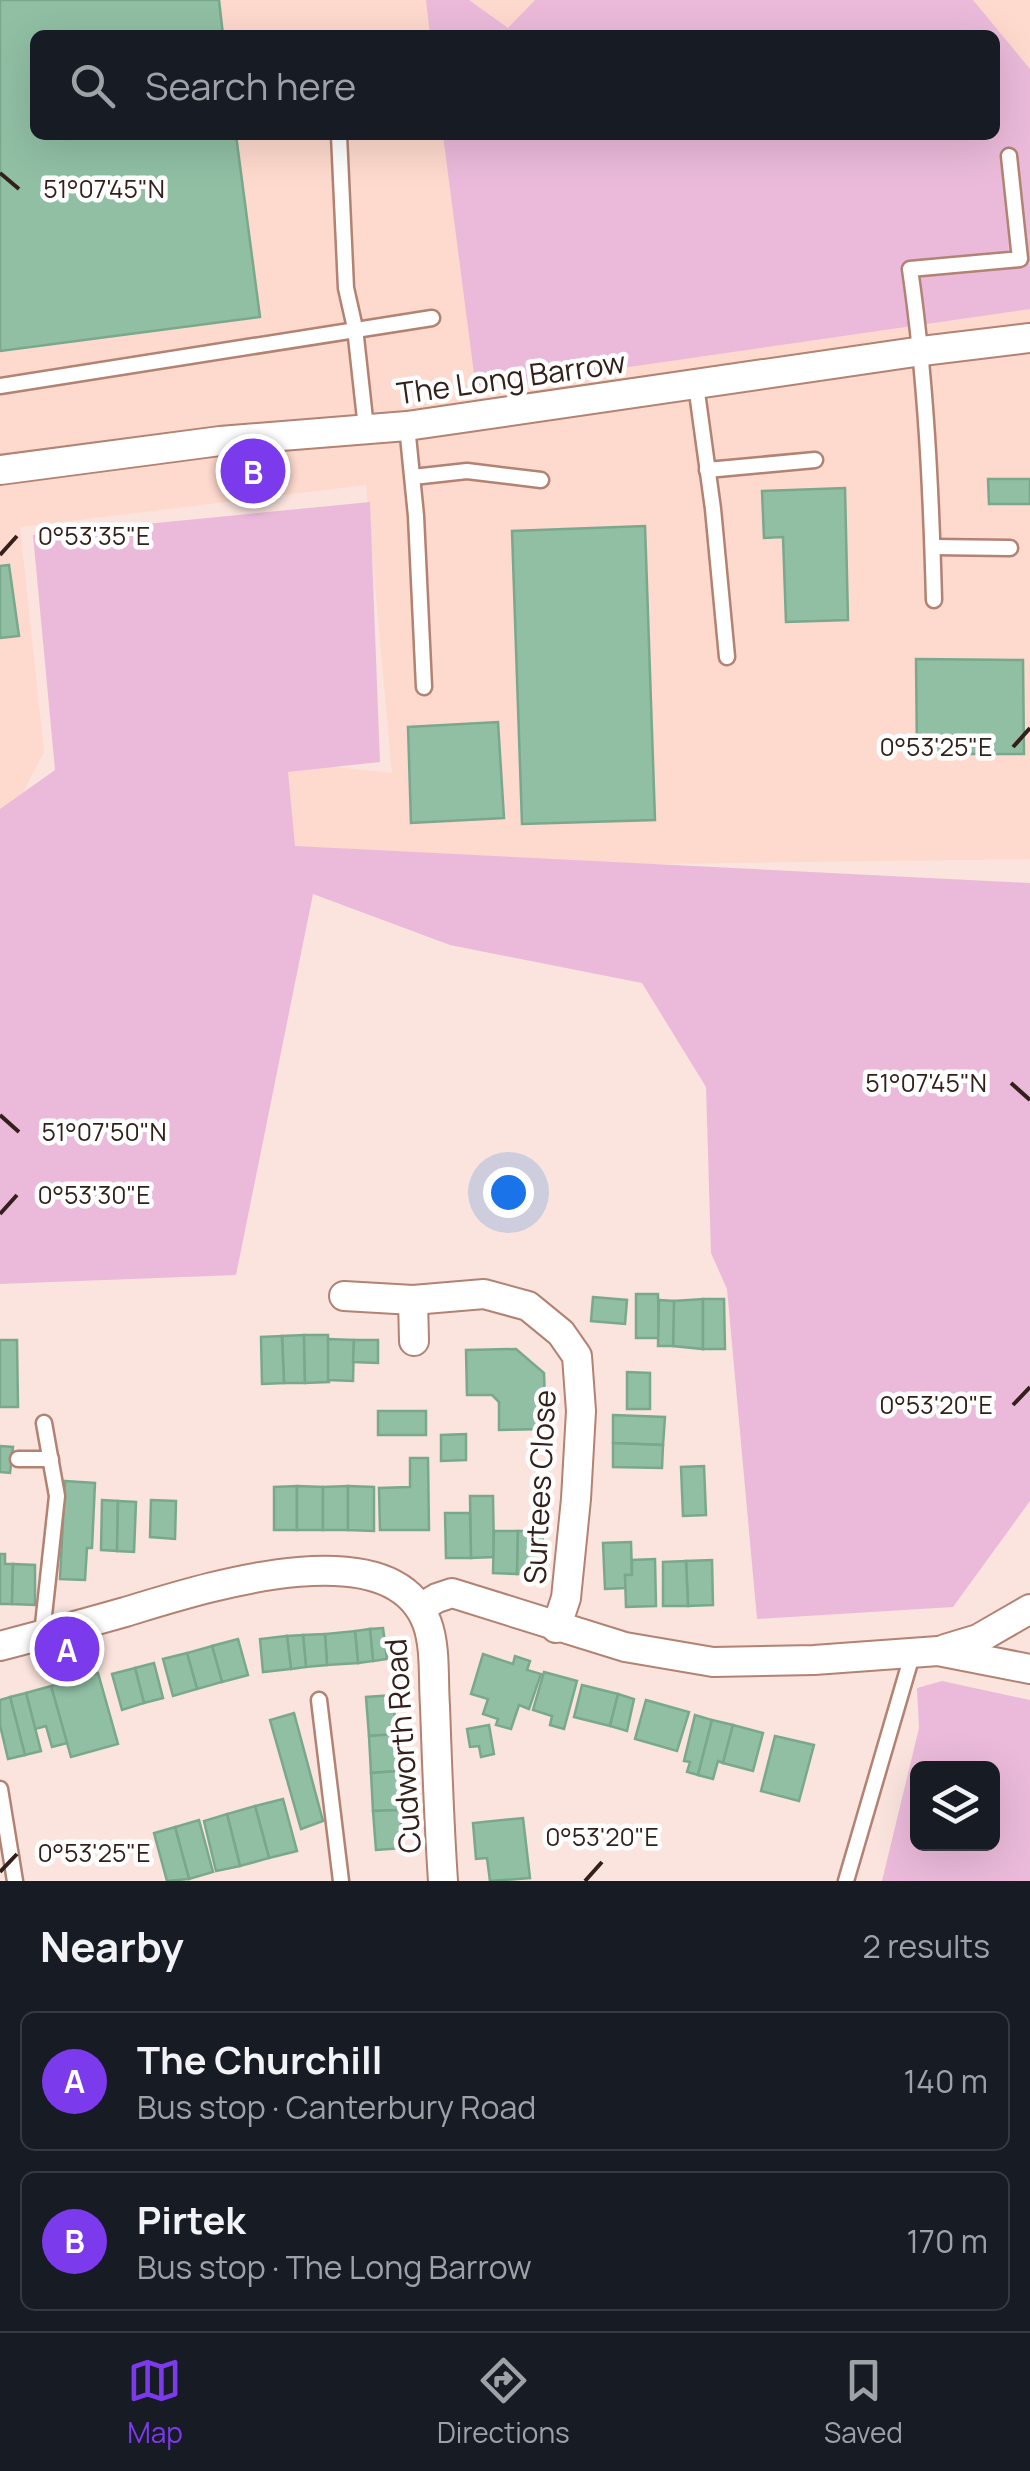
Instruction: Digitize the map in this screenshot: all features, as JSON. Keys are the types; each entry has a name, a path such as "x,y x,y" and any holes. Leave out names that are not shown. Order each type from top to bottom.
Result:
{"street":[{"name":"The Long Barrow","path":"0,470 220,441 407,426 1030,338"},
{"name":"Surtees Close","path":"344,1296 413,1300 484,1294 528,1306 561,1333 577,1356 581,1411 576,1500 566,1598 556,1628"},
{"path":"413,1300 414,1341"},
{"path":"0,1646 222,1584 322,1570 364,1574 402,1587 420,1608 452,1594 624,1647 713,1662 814,1660 926,1651 978,1639 1030,1609"},
{"name":"Cudworth Road","path":"420,1608 428,1626 433,1665 436,1879"},
{"path":"926,1651 1030,1669"}],"lane":[{"path":"339,140 346,288 355,328 366,428"},
{"path":"934,600 922,351 910,269 1020,259 1009,156"},
{"path":"0,386 432,318"},
{"path":"696,385 726,657"},
{"path":"407,426 424,688"},
{"path":"707,470 816,460"},
{"path":"412,477 467,471 541,480"},
{"path":"933,547 1010,548"},
{"path":"42,1635 58,1496 44,1423"},
{"path":"18,1459 51,1459"},
{"path":"846,1881 926,1651"},
{"path":"320,1700 341,1881"},
{"path":"0,1789 15,1881"}],"shaded area":[{"path":"0,0 1030,0 1030,859 287,869 278,761 392,773 366,485 20,527 44,752 0,836"},
{"path":"426,0 469,0 508,28 535,0 973,0 998,30 429,30"},
{"path":"1000,33 1030,69 1030,309 476,389 444,140 1000,140"},
{"path":"370,502 380,762 288,772 295,846 1030,883 1030,1501 953,1607 757,1619 727,1289 711,1253 706,1087 642,983 450,945 313,894 236,1275 0,1284 0,809 55,770 33,535"},
{"path":"942,1681 1030,1700 1030,1881 882,1881 910,1765 910,1851 1000,1851 1000,1761 911,1761 919,1728 917,1688"}],"building":[{"path":"0,0 219,0 222,30 30,30 30,140 237,140 260,317 0,351"},
{"path":"988,479 1030,479 1030,504 989,504"},
{"path":"845,488 848,620 786,622 783,537 764,538 762,491"},
{"path":"645,526 655,820 522,824 512,531"},
{"path":"9,565 19,636 0,638 0,566"},
{"path":"916,659 1023,660 1024,754 917,754"},
{"path":"498,722 504,818 411,823 408,727"},
{"path":"636,1294 658,1294 659,1338 636,1338"},
{"path":"593,1297 627,1300 625,1324 591,1321"},
{"path":"703,1299 703,1349 673,1346 674,1301"},
{"path":"703,1299 724,1299 725,1349 703,1349"},
{"path":"659,1300 674,1301 673,1346 658,1346"},
{"path":"304,1335 305,1383 284,1383 282,1336"},
{"path":"304,1335 328,1335 329,1382 305,1383"},
{"path":"282,1336 284,1383 262,1384 261,1337"},
{"path":"328,1339 354,1340 353,1381 328,1380"},
{"path":"0,1340 17,1340 18,1407 0,1407"},
{"path":"354,1340 378,1340 378,1363 353,1362"},
{"path":"516,1349 544,1373 546,1429 499,1430 499,1402 492,1395 467,1395 466,1350"},
{"path":"627,1372 650,1373 650,1409 627,1409"},
{"path":"378,1411 426,1411 426,1435 378,1435"},
{"path":"613,1415 665,1417 663,1445 613,1443"},
{"path":"466,1434 466,1460 441,1461 441,1435"},
{"path":"613,1443 663,1445 662,1468 613,1467"},
{"path":"0,1446 13,1447 10,1473 0,1472"},
{"path":"410,1458 428,1458 429,1530 380,1530 379,1488 410,1487"},
{"path":"704,1466 706,1515 683,1516 681,1467"},
{"path":"65,1481 95,1483 92,1548 87,1548 85,1580 60,1579"},
{"path":"297,1486 297,1530 274,1530 274,1487"},
{"path":"297,1486 323,1487 323,1530 297,1530"},
{"path":"348,1486 348,1530 323,1530 323,1487"},
{"path":"348,1486 374,1487 374,1531 348,1530"},
{"path":"470,1496 493,1496 494,1557 471,1558"},
{"path":"102,1500 118,1501 117,1551 101,1550"},
{"path":"151,1500 176,1501 175,1539 150,1537"},
{"path":"118,1501 136,1502 134,1552 117,1551"},
{"path":"445,1513 470,1513 471,1558 446,1558"},
{"path":"494,1531 518,1531 517,1574 493,1573"},
{"path":"518,1531 543,1531 542,1574 517,1574"},
{"path":"631,1542 632,1575 625,1575 626,1588 605,1589 603,1543"},
{"path":"0,1554 5,1554 5,1564 13,1564 12,1604 0,1604"},
{"path":"655,1559 656,1606 626,1607 625,1575 632,1575 632,1560"},
{"path":"712,1560 713,1605 688,1606 686,1561"},
{"path":"686,1561 688,1606 663,1606 663,1562"},
{"path":"13,1564 35,1565 35,1605 12,1604"},
{"path":"383,1628 387,1659 373,1661 370,1629"},
{"path":"370,1629 373,1661 358,1663 355,1631"},
{"path":"355,1631 358,1663 327,1665 325,1634"},
{"path":"325,1634 327,1665 306,1667 303,1635"},
{"path":"303,1635 306,1667 291,1669 287,1636"},
{"path":"287,1636 291,1669 263,1672 260,1639"},
{"path":"238,1639 248,1675 222,1682 212,1646"},
{"path":"212,1646 222,1682 197,1689 187,1653"},
{"path":"187,1653 197,1689 173,1696 163,1659"},
{"path":"483,1654 513,1664 515,1656 530,1661 527,1670 541,1674 529,1709 519,1705 511,1729 496,1725 498,1719 483,1714 488,1699 471,1694"},
{"path":"154,1663 163,1698 144,1703 135,1668"},
{"path":"135,1668 144,1703 122,1710 112,1674"},
{"path":"544,1672 577,1681 564,1729 550,1725 552,1716 533,1710"},
{"path":"98,1673 118,1744 71,1757 51,1686"},
{"path":"582,1685 618,1694 610,1726 574,1717"},
{"path":"51,1686 67,1743 52,1747 46,1726 35,1729 26,1693"},
{"path":"26,1693 41,1751 25,1755 10,1697"},
{"path":"618,1694 634,1699 627,1731 610,1726"},
{"path":"393,1695 396,1734 369,1736 366,1697"},
{"path":"10,1697 25,1755 8,1759 0,1725 0,1700"},
{"path":"646,1700 689,1712 677,1751 635,1739"},
{"path":"294,1713 323,1821 301,1829 270,1720"},
{"path":"695,1715 712,1720 698,1775 687,1772 690,1762 684,1761"},
{"path":"712,1720 733,1725 723,1763 718,1761 713,1779 698,1775"},
{"path":"489,1725 494,1754 481,1757 479,1746 470,1747 467,1729"},
{"path":"733,1725 763,1733 753,1771 723,1763"},
{"path":"396,1734 398,1771 371,1773 369,1736"},
{"path":"775,1736 814,1745 799,1801 761,1791"},
{"path":"398,1771 400,1810 373,1811 371,1773"},
{"path":"283,1799 297,1851 269,1858 255,1806"},
{"path":"255,1806 269,1858 240,1866 227,1814"},
{"path":"400,1810 403,1848 376,1850 373,1811"},
{"path":"227,1814 240,1866 216,1871 204,1821"},
{"path":"523,1818 530,1878 490,1881 487,1858 476,1859 473,1823"},
{"path":"199,1820 213,1872 189,1879 175,1827"},
{"path":"175,1827 189,1879 167,1881 154,1833"}],"place":[{"name":"Pirtek","path":"253,471"},
{"name":"The Churchill","path":"67,1649"}]}
